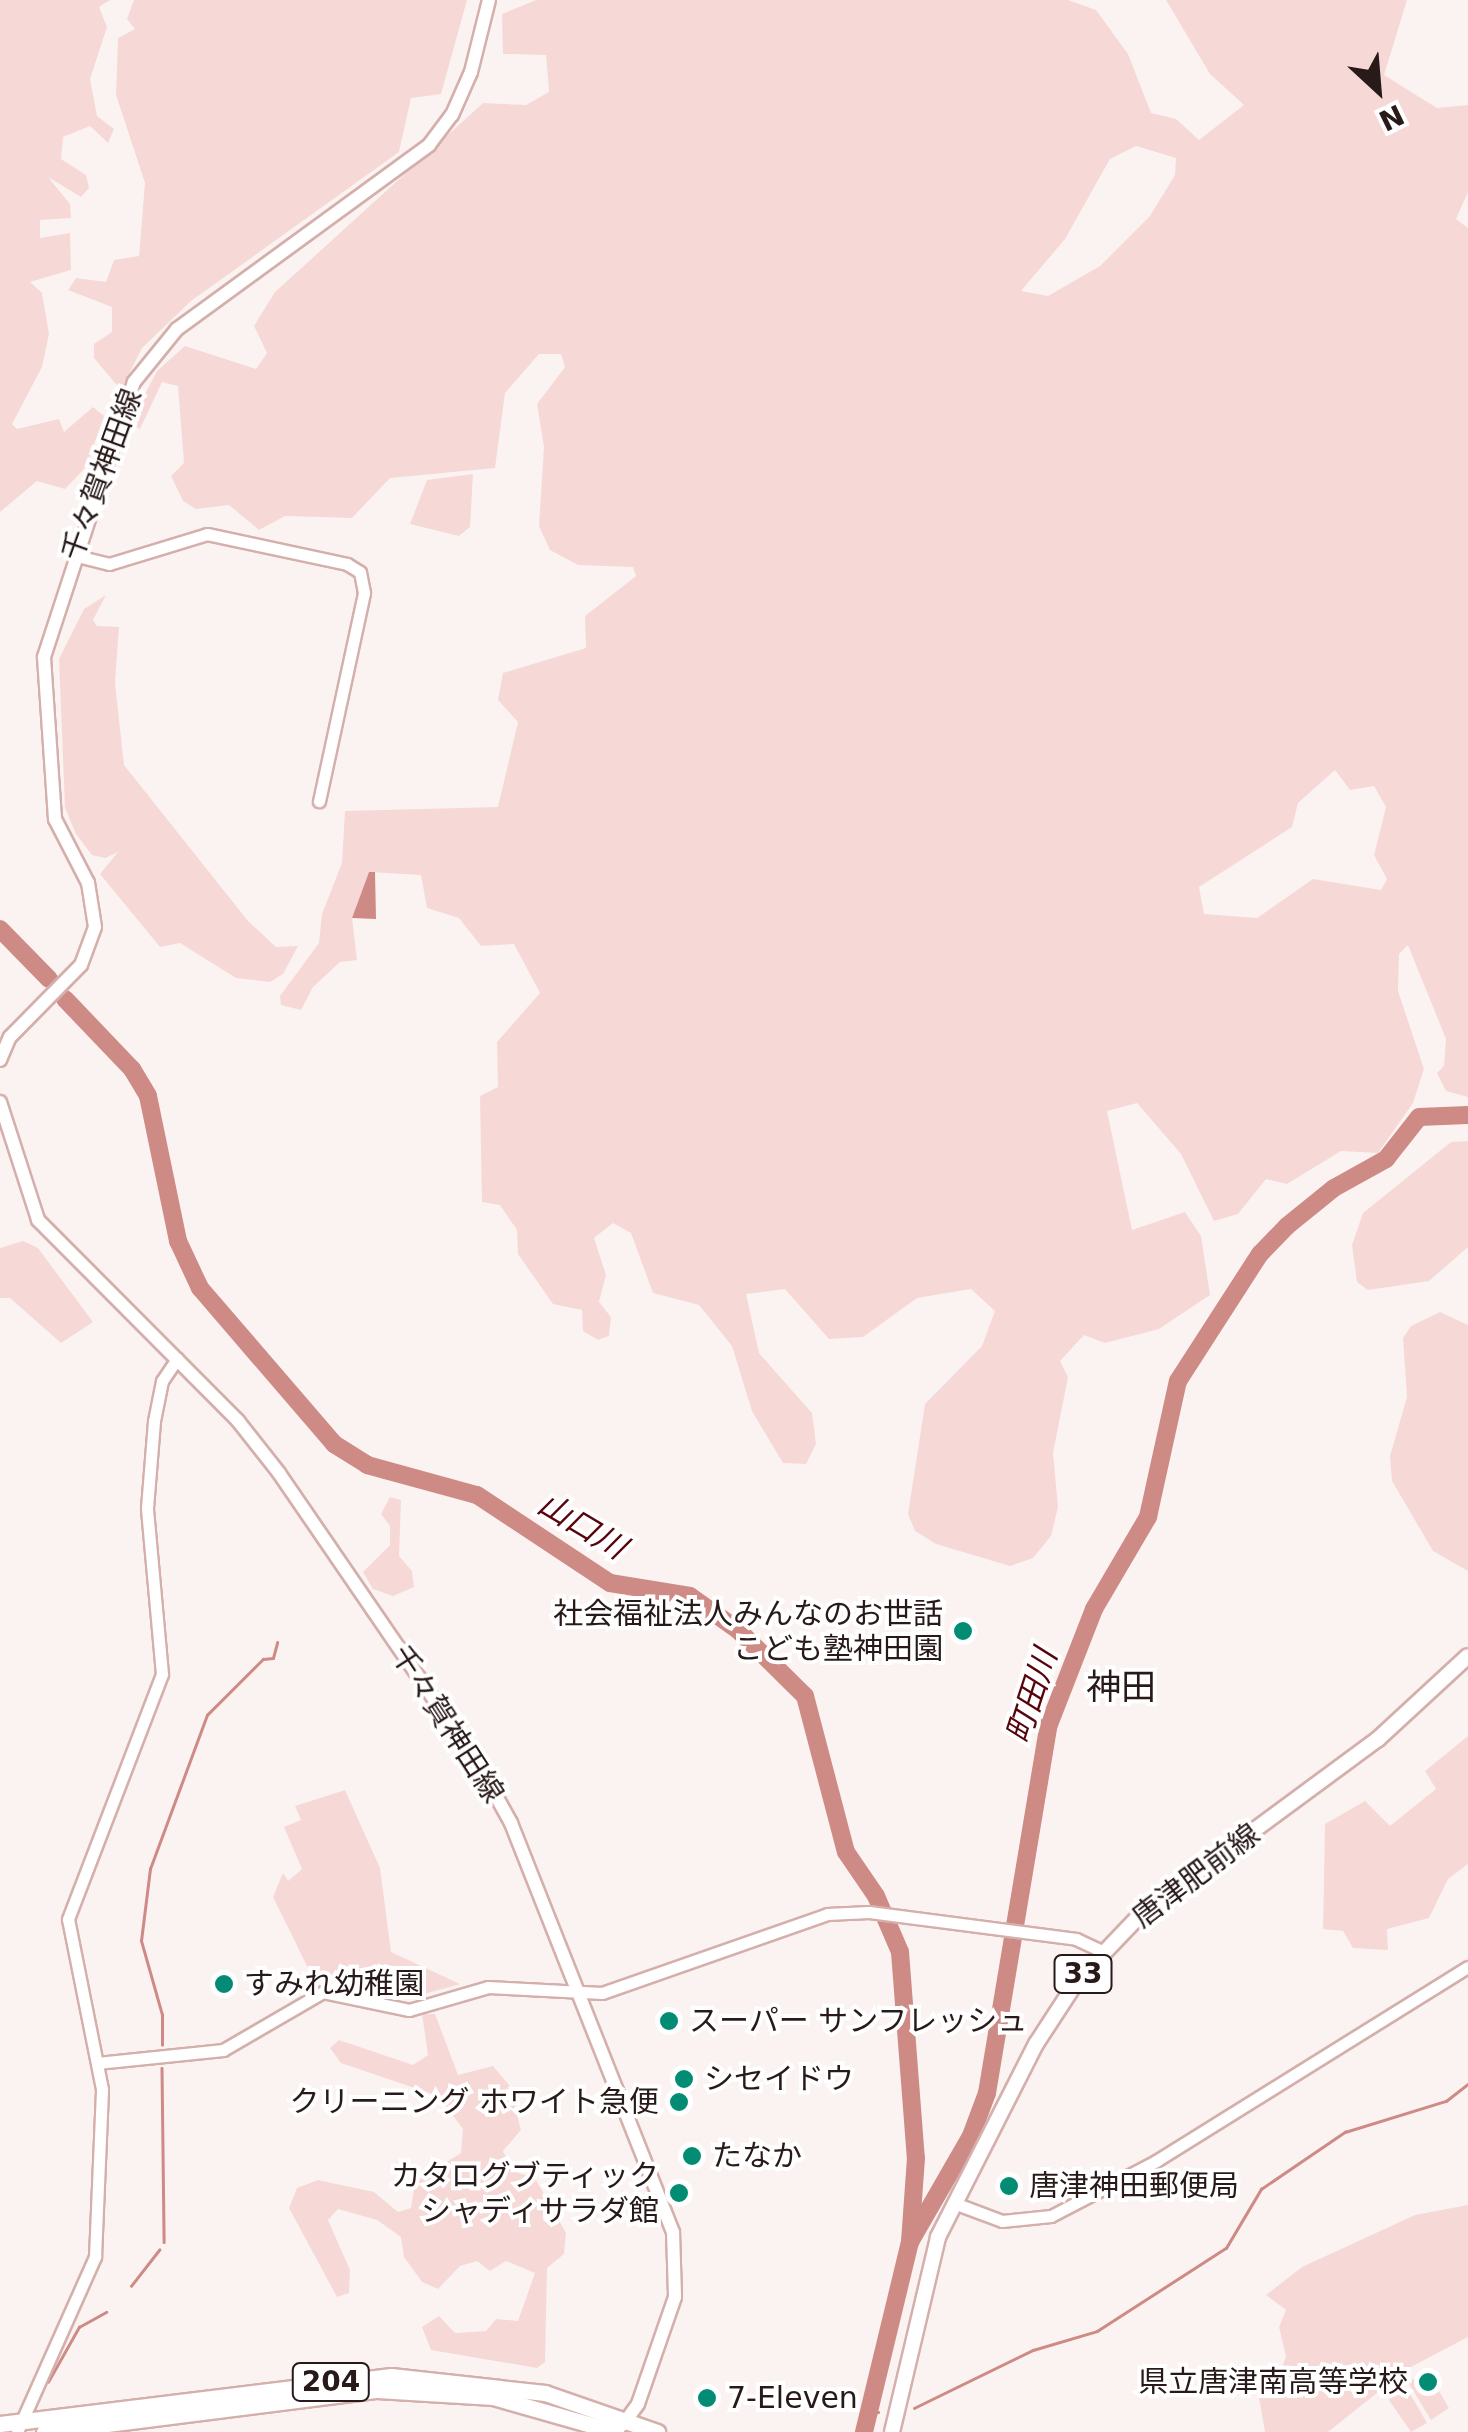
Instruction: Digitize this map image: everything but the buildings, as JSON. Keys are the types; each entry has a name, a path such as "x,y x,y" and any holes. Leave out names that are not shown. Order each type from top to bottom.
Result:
{"highway":[{"name":"204","path":"0,2424 19,2427 392,2376 515,2387 657,2432"},
{"name":"204","path":"44,2432 376,2390 493,2397 614,2431"}],"main road":[{"name":"千々賀神田線","path":"0,1060 10,1037 81,965 95,927 88,883 54,819 48,745 48,634 72,555 149,356 428,145 452,115 471,72 489,0"},
{"name":"千々賀神田線","path":"0,1102 38,1220 177,1359 279,1473 480,1767 510,1824 665,2209 677,2261 666,2325 630,2421"},
{"name":"唐津肥前線","path":"892,2432 924,2279 954,2202 1036,2044 1102,1952 1163,1896 1393,1727 1468,1656"},
{"path":"614,2431 630,2421"}],"street":[{"path":"72,555 109,564 207,534 346,564 360,572 364,593 319,801"},
{"path":"19,2427 84,2294 95,2257 97,2063 68,1919 162,1674 147,1508 154,1421 162,1381 177,1359"},
{"path":"97,2063 223,2050 323,1992 409,2010 488,1987 582,1995 827,1914 870,1912 1076,1939 1102,1952"},
{"path":"954,2202 1002,2221 1050,2216 1156,2161 1468,1967"}],"shaded area":[{"path":"0,0 110,0 99,7 107,27 90,79 97,116 114,129 108,143 90,126 63,137 61,159 86,175 89,188 81,197 48,177 70,204 71,218 40,220 40,238 70,233 71,270 30,282 42,293 49,334 42,367 12,424 17,429 59,419 64,432 93,407 104,416 86,467 65,489 37,481 0,512"},
{"path":"134,0 467,0 441,94 411,98 399,152 191,301 142,348 121,390 94,358 94,344 112,332 112,307 68,290 76,278 106,282 114,260 139,256 145,183 116,95 118,38 135,29 127,19"},
{"path":"536,0 1068,0 1096,10 1128,54 1151,113 1176,119 1199,140 1244,105 1210,74 1166,0 1407,0 1384,75 1437,108 1468,105 1468,192 1456,219 1468,228 1468,1097 1446,1091 1437,1073 1444,1066 1446,1039 1408,945 1399,954 1398,991 1424,1069 1413,1103 1378,1153 1341,1151 1287,1184 1266,1179 1238,1214 1214,1221 1181,1154 1137,1103 1107,1111 1132,1230 1185,1212 1201,1236 1210,1295 1159,1329 1105,1343 1084,1335 1060,1361 1068,1377 1053,1453 1058,1507 1051,1536 1033,1558 1010,1566 936,1544 915,1531 908,1514 925,1404 982,1346 995,1311 971,1289 917,1298 863,1337 829,1339 785,1289 746,1294 759,1353 812,1413 816,1444 806,1464 783,1463 752,1411 732,1346 699,1305 653,1293 631,1233 613,1223 594,1238 606,1275 599,1302 611,1317 609,1336 598,1340 583,1331 582,1310 553,1304 518,1254 517,1230 500,1205 482,1202 480,1096 498,1087 497,1042 540,993 514,944 481,946 459,918 427,908 421,875 369,872 352,918 357,960 340,962 313,987 301,1010 281,1005 280,996 319,943 322,914 342,863 345,811 498,807 518,722 498,700 503,673 586,648 585,616 636,576 633,567 578,565 550,550 539,526 544,447 537,404 565,367 561,354 539,354 505,393 495,468 390,478 352,518 285,516 259,530 229,505 196,509 183,501 171,476 184,463 178,386 162,382 140,429 130,423 157,371 185,346 256,369 267,353 254,326 275,292 483,103 526,105 549,92 546,55 503,54 502,14","holes":["1136,146 1176,158 1175,175 1150,216 1100,266 1048,296 1021,291 1065,239 1110,159","1335,770 1350,790 1374,786 1386,807 1374,855 1387,879 1381,890 1313,879 1257,918 1204,914 1199,887 1292,827 1298,803"]},
{"path":"473,474 470,527 459,536 410,524 427,480"},
{"path":"106,595 93,620 97,626 119,627 115,683 124,765 248,921 276,947 298,946 283,974 270,982 236,978 180,943 160,947 100,874 118,852 105,858 92,855 76,834 65,808 59,659 84,609"},
{"path":"369,872 375,872 376,919 352,918"},
{"path":"1468,1141 1468,1247 1429,1281 1368,1290 1357,1282 1352,1245 1363,1213 1451,1142"},
{"path":"23,1241 38,1248 93,1322 61,1343 10,1298 0,1298 0,1248"},
{"path":"1440,1312 1468,1325 1468,1571 1433,1551 1392,1481 1390,1456 1407,1397 1403,1338 1411,1326"},
{"path":"390,1497 401,1500 399,1556 412,1571 414,1587 393,1596 373,1589 363,1572 390,1545 390,1526 381,1514"},
{"path":"1468,1736 1468,1864 1448,1879 1429,1918 1387,1929 1388,1950 1353,1948 1343,1931 1323,1929 1325,1824 1365,1801 1390,1826 1436,1789 1425,1771"},
{"path":"345,1790 380,1868 391,1952 460,1984 410,1998 324,1979 308,1968 273,1897 283,1873 288,1881 302,1869 284,1827 301,1820 295,1806"},
{"path":"422,2014 435,2014 458,2075 493,2066 509,2085 521,2130 503,2151 512,2171 535,2178 566,2233 564,2254 547,2268 545,2362 537,2368 431,2350 422,2327 439,2316 455,2333 486,2331 496,2319 518,2321 535,2273 506,2261 490,2271 477,2261 460,2266 438,2289 422,2282 404,2257 401,2237 377,2220 338,2209 328,2220 350,2270 349,2293 337,2297 289,2208 297,2188 318,2180 374,2192 398,2212 411,2208 415,2182 461,2153 463,2129 438,2096 341,2063 330,2048 339,2040 413,2065 428,2055"},
{"path":"1468,2205 1468,2337 1407,2369 1328,2432 1265,2432 1258,2392 1279,2377 1286,2356 1279,2327 1286,2310 1266,2295 1302,2267 1415,2215"},
{"path":"1427,2371 1449,2408 1431,2420 1408,2382"},
{"path":"1405,2385 1427,2423 1411,2432 1386,2396"}],"waterway":[{"name":"山口川","path":"0,929 49,979"},
{"name":"山口川","path":"65,999 132,1069 148,1096 178,1241 200,1288 334,1444 367,1465 477,1495 610,1583 690,1596 738,1630 805,1696 846,1852 876,1896 900,1952 916,2158 910,2242"},
{"name":"町田川","path":"864,2432 910,2242 971,2136 987,2093 1048,1727 1094,1609 1148,1517 1178,1381 1260,1254 1287,1226 1334,1188 1386,1159 1419,1117 1468,1115"},
{"path":"162,2045 162,2015 141,1941 150,1869 207,1715 263,1659 273,1658 277,1643"},
{"path":"162,2068 164,2242"},
{"path":"914,2408 1033,2350 1097,2331 1226,2248 1261,2189 1345,2132 1446,2101 1468,2084"},
{"path":"131,2286 159,2250"},
{"path":"48,2382 79,2327 106,2312"},
{"name":"町田川","path":"867,2413 878,2412"}],"place":[{"name":"社会福祉法人みんなのお世話 こども塾神田園","path":"963,1631"},
{"name":"すみれ幼稚園","path":"224,1984"},
{"name":"スーパー サンフレッシュ","path":"669,2021"},
{"name":"シセイドウ","path":"684,2079"},
{"name":"クリーニング ホワイト急便","path":"679,2102"},
{"name":"たなか","path":"692,2156"},
{"name":"唐津神田郵便局","path":"1009,2186"},
{"name":"カタログブティック シャディサラダ館","path":"679,2193"},
{"name":"県立唐津南高等学校","path":"1428,2382"},
{"name":"7-Eleven","path":"707,2398"}],"district":[{"name":"神田","path":"1121,1687"}]}
